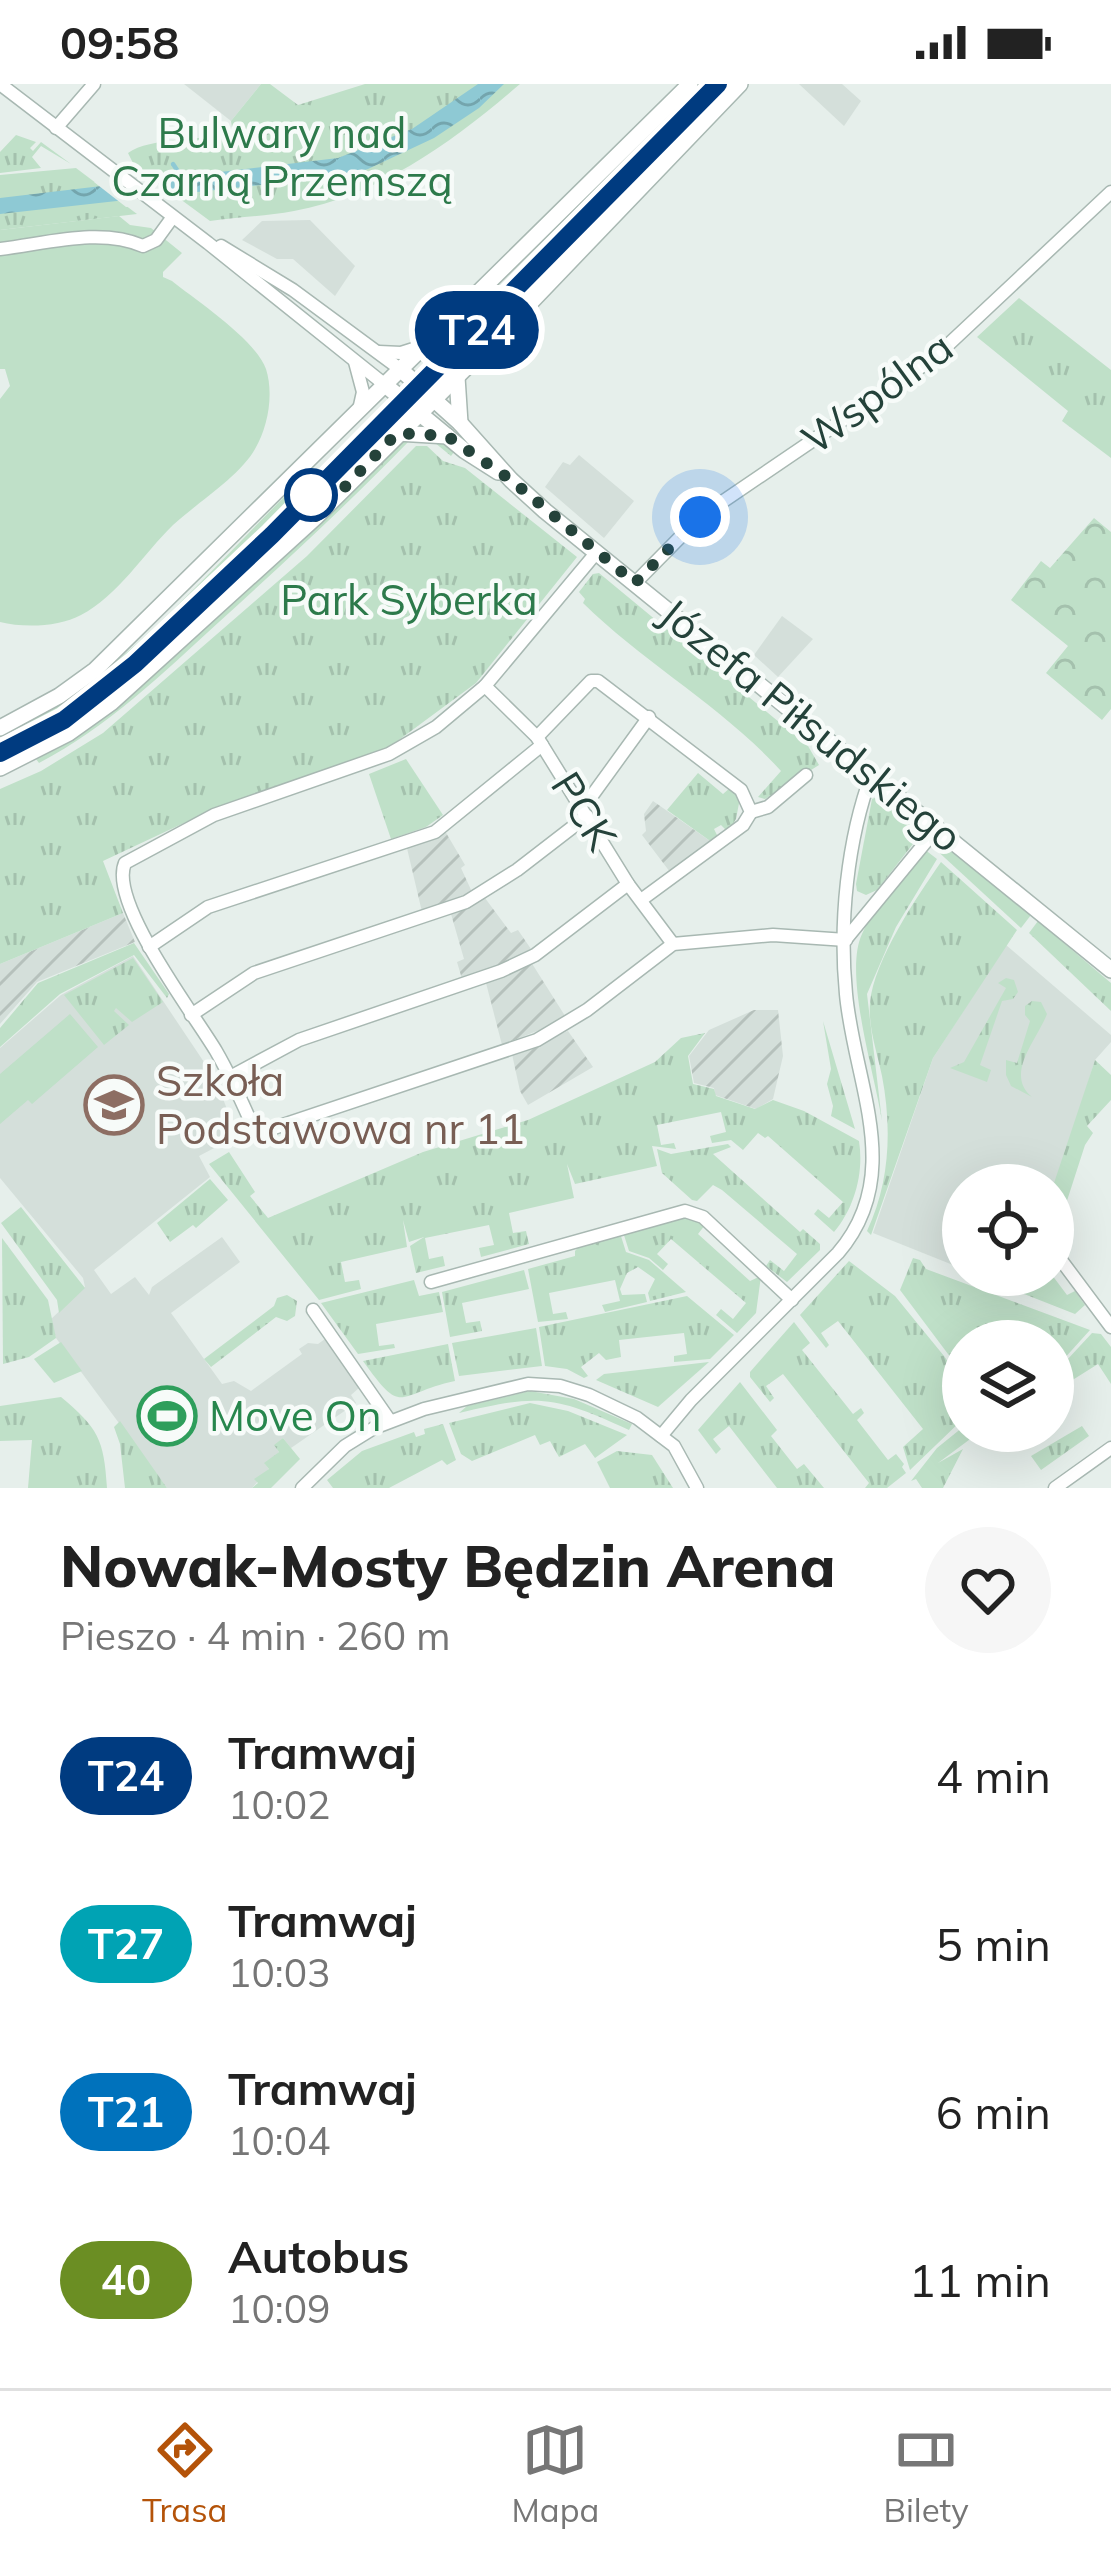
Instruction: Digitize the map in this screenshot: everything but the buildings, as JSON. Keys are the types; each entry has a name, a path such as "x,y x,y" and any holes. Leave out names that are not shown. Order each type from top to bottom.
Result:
{"street":[{"name":"Józefa Piłsudskiego","path":"0,84 208,243 447,436 511,480 1111,970"},
{"path":"56,128 94,84"},
{"path":"0,728 95,670 690,84"},
{"path":"0,768 69,733 111,703 316,517 740,84"},
{"name":"Wspólna","path":"635,583 700,517 934,358 1111,192"},
{"path":"0,249 93,238 127,239 143,246 156,240 172,218"},
{"name":"Józefa Piłsudskiego","path":"208,243 272,275 400,369 460,423 511,480"},
{"path":"378,352 401,353 424,345"},
{"path":"355,361 363,392 359,410"},
{"path":"457,377 460,423"},
{"path":"397,433 447,436"},
{"path":"596,553 485,686 436,727 400,749 184,828 125,863 121,877 149,947 230,1077 256,1134 537,1040 587,1010 673,944 773,935 845,940"},
{"path":"149,947 208,907 435,832 540,741 591,682 598,681 649,717 741,790 751,812"},
{"name":"PCK","path":"485,686 540,741 628,884 673,944"},
{"path":"191,1015 254,973 466,902 517,870 583,810 649,717"},
{"path":"662,1436 854,1232 872,1180 871,1111 848,1010 844,920 857,829 872,773"},
{"path":"640,900 806,775"},
{"path":"845,940 938,826"},
{"path":"230,1077 299,1040 535,955 628,884"},
{"path":"431,1282 685,1210 703,1217 792,1300"},
{"path":"1074,1277 1111,1327"},
{"path":"313,1310 390,1421"},
{"path":"302,1488 345,1446 390,1421 500,1388 544,1384 616,1406 662,1436 674,1446 697,1488"},
{"path":"1055,1488 1111,1448"}],"shaded area":[{"path":"184,84 261,84 231,121"},
{"path":"799,84 842,84 861,101 844,126"},
{"path":"310,220 355,266 335,296 293,259 277,259 242,240 262,221"},
{"path":"579,455 634,501 604,538 545,487 563,462 570,465"},
{"path":"782,616 813,639 778,677 754,655"},
{"path":"653,801 713,843 670,872 642,835 646,831 644,814"},
{"path":"445,831 465,865 461,868 472,892 422,912 406,844"},
{"path":"485,898 511,933 518,930 531,949 462,979 457,962 464,959 451,914"},
{"path":"123,913 135,942 37,982 0,1024 0,964"},
{"path":"1006,945 1111,1035 1111,1042 1095,1060 1063,1164 942,1164 942,1261 873,1233 933,1058"},
{"path":"133,956 216,1080 237,1136 199,1156 210,1177 94,1270 111,1294 135,1277 149,1295 152,1287 222,1237 240,1262 171,1313 222,1384 234,1381 251,1391 302,1354 299,1349 325,1339 359,1388 351,1395 356,1403 291,1448 283,1438 275,1446 279,1452 265,1464 269,1469 252,1488 167,1488 56,1338 50,1320 85,1287 83,1278 0,1178 0,1048 61,995"},
{"path":"531,962 567,1019 502,1045 486,983"},
{"path":"754,1010 778,1010 783,1056 773,1099 756,1109 694,1083 689,1056 709,1030"},
{"path":"568,1031 593,1067 528,1105 512,1054"}],"green space":[{"name":"Bulwary nad Czarną Przemszą","path":"261,84 270,84 298,105 365,84 520,84 470,125 387,179 294,211 210,221 134,165 128,153 138,148 233,134 231,121"},
{"path":"723,84 729,84 525,298 520,293"},
{"path":"16,135 36,142 30,148 33,151 41,142 71,164 41,146 32,157 41,168 0,173 0,152"},
{"name":"Bulwary nad Czarną Przemszą","path":"76,168 137,214 0,230 0,175"},
{"path":"119,216 130,225 151,228 182,253 163,277 225,322 260,358 269,389 266,421 255,449 239,469 173,525 94,607 52,624 0,622 0,399 10,386 5,369 0,369 0,230"},
{"path":"1019,298 1111,370 1111,458 1062,421 1068,411 977,337"},
{"path":"392,421 300,522 121,685 83,715 31,745 83,712 134,670"},
{"path":"416,435 432,438 454,452 451,456 429,438 412,438 155,680 88,733 39,763 36,759 126,700 403,441"},
{"name":"Park Syberka","path":"416,446 427,446 443,461 465,468 577,557 476,683 388,748 218,807 103,861 123,913 0,964 0,789 41,771 103,733 307,556"},
{"path":"294,487 299,492 168,621 96,682 23,730 132,648"},
{"path":"1094,518 1111,532 1111,709 1102,720 1046,673 1068,646 1011,600 1041,561 1050,568"},
{"path":"599,573 808,746 819,765 765,799 758,797 781,771 734,726 583,603 579,592"},
{"path":"406,759 443,815 426,827 391,839 369,774"},
{"path":"698,773 723,794 731,787 740,798 736,819 728,832 721,825 714,829 719,839 713,843 667,810"},
{"path":"880,796 916,822 920,835 877,890 866,895 857,891 856,884 872,799"},
{"path":"932,846 947,847 1031,915 1021,928"},
{"path":"924,849 937,859 896,927 867,994 882,1121 858,998 857,952 875,911"},
{"path":"941,862 1017,930 933,1058 871,1235 867,1231 880,1194 888,1135 870,1021 873,986 898,930"},
{"path":"1038,921 1111,983 1111,1011 1029,933"},
{"path":"134,943 169,994 167,998 134,955 60,994 0,1047 0,1028 38,983"},
{"path":"133,958 163,1002 132,1022 116,1008 129,1025 104,1045 64,995"},
{"path":"1014,980 1018,992 1013,999 1002,1001 980,1065 991,1070 987,1082 950,1068 964,1062 1006,988 998,983"},
{"path":"1041,1002 1047,1014 1022,1067 1024,1088 1032,1097 1011,1086 1006,1060 1017,1063 1030,1021 1025,1006"},
{"path":"70,1014 98,1047 32,1104 28,1100 0,1124 0,1074"},
{"path":"823,1021 855,1129 831,1116 827,1084 831,1069"},
{"path":"705,1033 688,1056 693,1084 755,1109 773,1100 859,1141 856,1189 834,1232 814,1214 818,1209 829,1218 843,1202 768,1136 758,1133 743,1150 731,1140 712,1143 710,1136 726,1132 721,1112 657,1125 661,1145 674,1143 676,1149 652,1146 657,1166 575,1184 567,1164 574,1198 509,1213 513,1233 526,1231 529,1244 481,1257 479,1248 494,1245 489,1225 425,1238 429,1259 443,1256 445,1266 416,1273 410,1246 424,1237 409,1242 403,1220 407,1247 341,1262 345,1282 359,1280 361,1289 319,1300 209,1164 229,1152 255,1192 250,1196 268,1218 423,1152 528,1120 655,1062 681,1038"},
{"path":"1095,1060 1111,1075 1111,1100 1087,1126 1093,1133 1074,1179 1074,1164 1060,1164"},
{"path":"731,1147 713,1154 800,1232 803,1229 820,1244 820,1250 787,1282 766,1266 770,1260 784,1271 797,1254 722,1190 713,1185 697,1201 692,1200 662,1173 657,1149 671,1154"},
{"path":"210,1179 228,1200 196,1228 193,1225 170,1242 157,1223"},
{"path":"21,1207 85,1288 59,1313 57,1300 1,1223"},
{"path":"681,1215 696,1216 705,1225 698,1234 750,1281 761,1276 756,1313 737,1333 716,1315 721,1309 733,1319 746,1303 671,1239 657,1254 668,1264 663,1270 649,1258 629,1251 623,1232"},
{"path":"620,1233 626,1252 649,1260 686,1292 650,1301 648,1293 655,1279 638,1267 627,1273 620,1289 622,1295 645,1294 647,1302 605,1312 602,1305 620,1301 615,1280 549,1293 553,1314 566,1312 568,1319 538,1322 528,1269 575,1256 583,1242"},
{"path":"2,1238 48,1300 56,1338 29,1357 3,1364"},
{"path":"913,1258 942,1275 942,1296 999,1296 1063,1320 942,1320 942,1346 900,1290"},
{"path":"849,1261 895,1296 942,1354 942,1439 910,1470 903,1447 923,1429 838,1321 821,1333 829,1345 826,1348 800,1315"},
{"path":"524,1270 529,1289 462,1303 466,1323 480,1321 482,1331 450,1337 442,1292"},
{"path":"414,1280 419,1296 439,1292 443,1312 376,1324 379,1346 394,1344 395,1348 358,1354 321,1303"},
{"path":"1075,1291 1085,1305 1075,1314 1029,1296 1074,1296"},
{"path":"287,1295 297,1301 295,1316 287,1321 276,1317 211,1367 204,1359 274,1306 277,1298"},
{"path":"687,1296 734,1335 710,1359 674,1362 674,1356 687,1354 684,1333 619,1340 621,1357 606,1360 599,1353 581,1367 588,1376 584,1378 567,1369 545,1366 539,1327"},
{"path":"794,1322 810,1343 802,1350 853,1414 861,1408 864,1413 857,1420 888,1460 896,1454 904,1464 906,1473 887,1488 865,1488 869,1483 783,1374 766,1386 774,1398 770,1402 750,1377"},
{"path":"1074,1324 1090,1330 1074,1348"},
{"path":"536,1328 542,1366 459,1376 452,1343"},
{"path":"1092,1333 1101,1334 1111,1347 1111,1384 1098,1364 1074,1379 1074,1352"},
{"path":"61,1342 82,1371 54,1383 34,1359"},
{"path":"448,1344 455,1381 402,1397 386,1390 363,1361"},
{"path":"709,1362 658,1407 596,1380 604,1374"},
{"path":"740,1382 777,1430 771,1436 797,1469 804,1464 824,1488 777,1488 729,1426 713,1439 721,1449 716,1454 698,1430"},
{"path":"530,1391 574,1399 632,1424 629,1430 546,1401 459,1413 467,1406"},
{"path":"61,1397 97,1436 107,1488 28,1488 32,1440 0,1441 0,1406"},
{"path":"530,1403 568,1411 627,1435 595,1458 585,1444 559,1457 550,1441 540,1445 535,1435 472,1461 461,1454 449,1423"},
{"path":"120,1421 167,1488 125,1488 114,1427"},
{"path":"443,1424 456,1460 447,1465 442,1460 389,1488 333,1488 327,1480 362,1451 414,1432 416,1437 425,1434 424,1429"},
{"path":"1082,1426 1089,1436 1074,1447 1074,1431"},
{"path":"283,1438 300,1459 271,1488 252,1488 258,1483 254,1479 269,1469 264,1463 279,1452 274,1445"},
{"path":"942,1444 942,1452 953,1452 938,1463 961,1452 943,1488 922,1488 916,1479 911,1481"},
{"path":"617,1451 652,1455 673,1488 610,1488 597,1462"},
{"path":"1038,1452 1066,1452 1041,1470 1031,1456"}],"water":[{"path":"478,84 504,84 479,108 434,138 368,169 342,176 0,214 0,198 338,158 412,129"}],"pier":[{"path":"146,174 181,202 126,207 94,182"}],"waterway":[{"path":"173,164 183,179"}],"tram line":[{"path":"0,753 64,720 135,664 388,419 718,84"},
{"name":"T24","path":"0,753 64,720 135,664 272,535 718,84"}],"place":[{"name":"Szkoła Podstawowa nr 11","path":"114,1105"},
{"name":"Move On","path":"167,1416"}],"route":[{"path":"311,495 316,517 397,433 447,436 511,480 635,583 700,517"}]}
